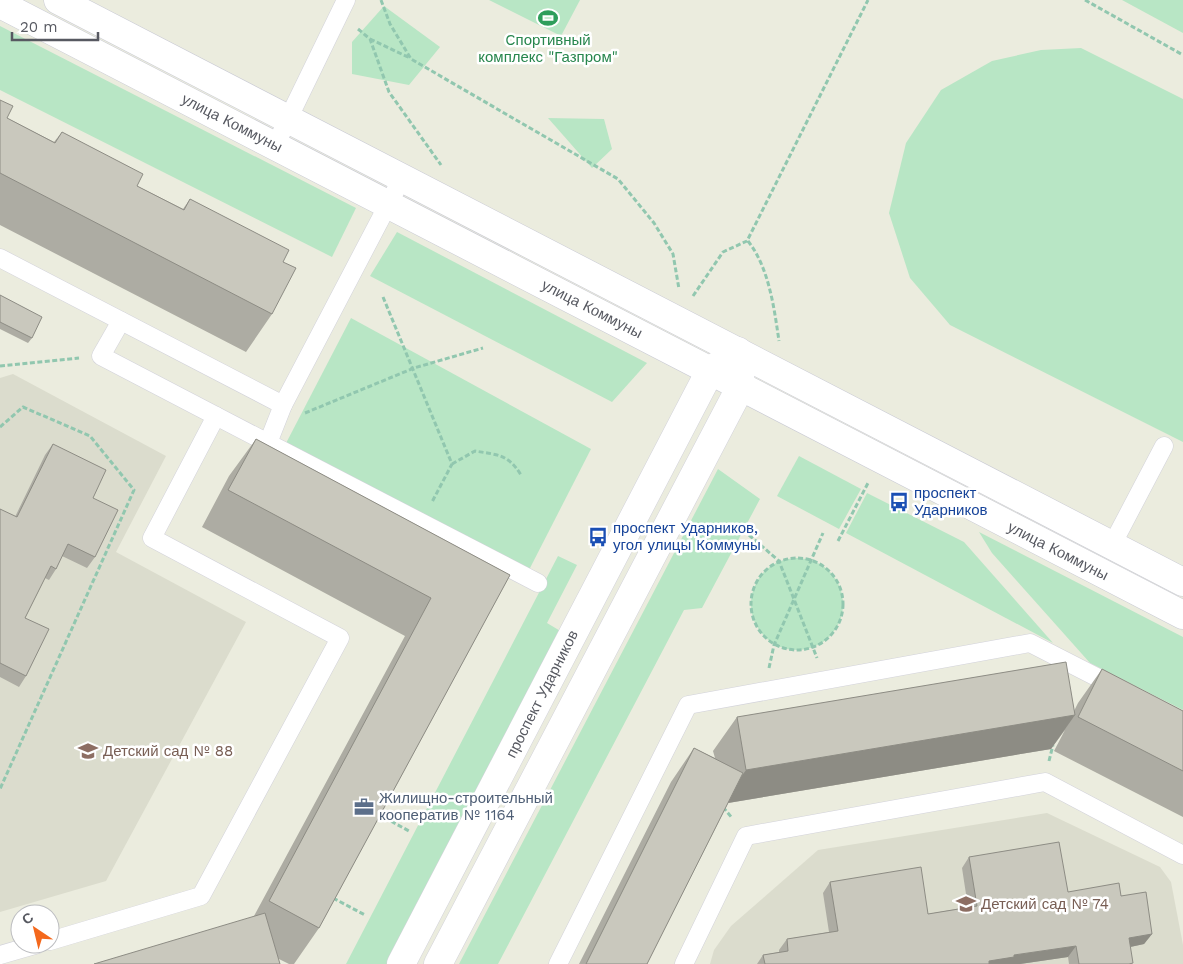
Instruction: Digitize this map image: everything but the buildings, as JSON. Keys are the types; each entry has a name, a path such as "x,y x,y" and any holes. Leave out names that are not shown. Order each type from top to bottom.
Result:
{"main road":[{"name":"улица Коммуны","path":"58,0 1183,582"},
{"name":"улица Коммуны","path":"0,4 1183,616"},
{"name":"проспект Ударников","path":"401,964 710,370 738,351"},
{"path":"438,964 740,386 738,351"}],"lane":[{"path":"275,146 343,6"},
{"path":"268,443 283,405 402,178"},
{"path":"0,258 283,405"},
{"path":"121,321 101,356 538,583"},
{"path":"60,937 202,896 340,638 152,538 216,416"},
{"path":"1112,545 1164,446"},
{"path":"558,964 688,704 1030,643 1130,694"},
{"path":"684,964 746,836 1046,782 1183,855"}],"path":[{"path":"381,0 390,24 411,59"},
{"path":"692,297 723,252 748,241 868,0"},
{"path":"1085,0 1183,55"},
{"path":"343,6 370,39 389,92 444,169"},
{"path":"370,39 411,59 618,178 654,223 673,254 680,290"},
{"path":"748,241 755,250 773,298 779,342"},
{"path":"383,297 414,368 452,464"},
{"path":"277,424 414,368 483,348"},
{"path":"0,366 101,356"},
{"path":"0,426 24,407 90,436 134,490 0,789"},
{"path":"421,523 452,464 475,451 506,457 514,463 521,475"},
{"path":"838,541 868,483"},
{"path":"764,691 774,645 823,533"},
{"path":"749,535 779,561 795,596 824,680"},
{"path":"795,558 810,560 824,567 835,578 843,597 842,618 823,643 794,651 774,645 758,631 750,611 750,601 756,581 762,573 779,561 795,558"},
{"path":"1046,782 1054,736"},
{"path":"717,800 746,836"},
{"path":"375,813 409,831"},
{"path":"330,897 365,915"}],"shaded area":[{"name":"Детский сад № 88","path":"13,374 166,456 116,552 246,622 106,881 27,904 10,904 10,909 0,912 0,378"},
{"name":"Детский сад № 74","path":"1047,813 1160,867 1171,882 1183,945 1183,964 710,964 714,950 731,926 818,850"}],"green space":[{"name":"Cпортивный комплекс \"Газпром\"","path":"489,0 580,0 561,36"},
{"path":"1122,0 1183,0 1183,33"},
{"path":"384,6 440,47 409,85 352,74 352,42"},
{"path":"0,26 356,208 332,257 0,90"},
{"path":"1081,48 1183,99 1183,442 950,325 910,278 889,213 906,143 941,90 992,61 1041,50"},
{"path":"548,118 604,119 612,149 592,168"},
{"path":"397,232 647,363 612,402 370,276"},
{"path":"351,318 591,449 529,570 283,449"},
{"path":"799,456 861,489 839,529 777,496"},
{"path":"718,469 760,499 702,608 684,610 498,964 459,964"},
{"path":"867,493 964,542 1053,643 846,533"},
{"path":"979,532 1183,637 1183,710 1090,663 992,553"},
{"path":"558,556 577,565 547,623 562,632 389,964 346,964"},
{"path":"797,558 815,561 830,571 840,586 843,604 840,622 830,637 815,647 797,650 779,647 764,637 754,622 751,604 754,586 764,571 779,561"}],"place":[{"name":"Cпортивный комплекс \"Газпром\"","path":"548,18"},
{"name":"проспект Ударников","path":"899,502"},
{"name":"проспект Ударников, угол улицы Коммуны","path":"598,537"},
{"name":"Детский сад № 88","path":"88,751"},
{"name":"Жилищно-строительный кооператив № 1164","path":"364,807"},
{"name":"Детский сад № 74","path":"966,904"}]}
